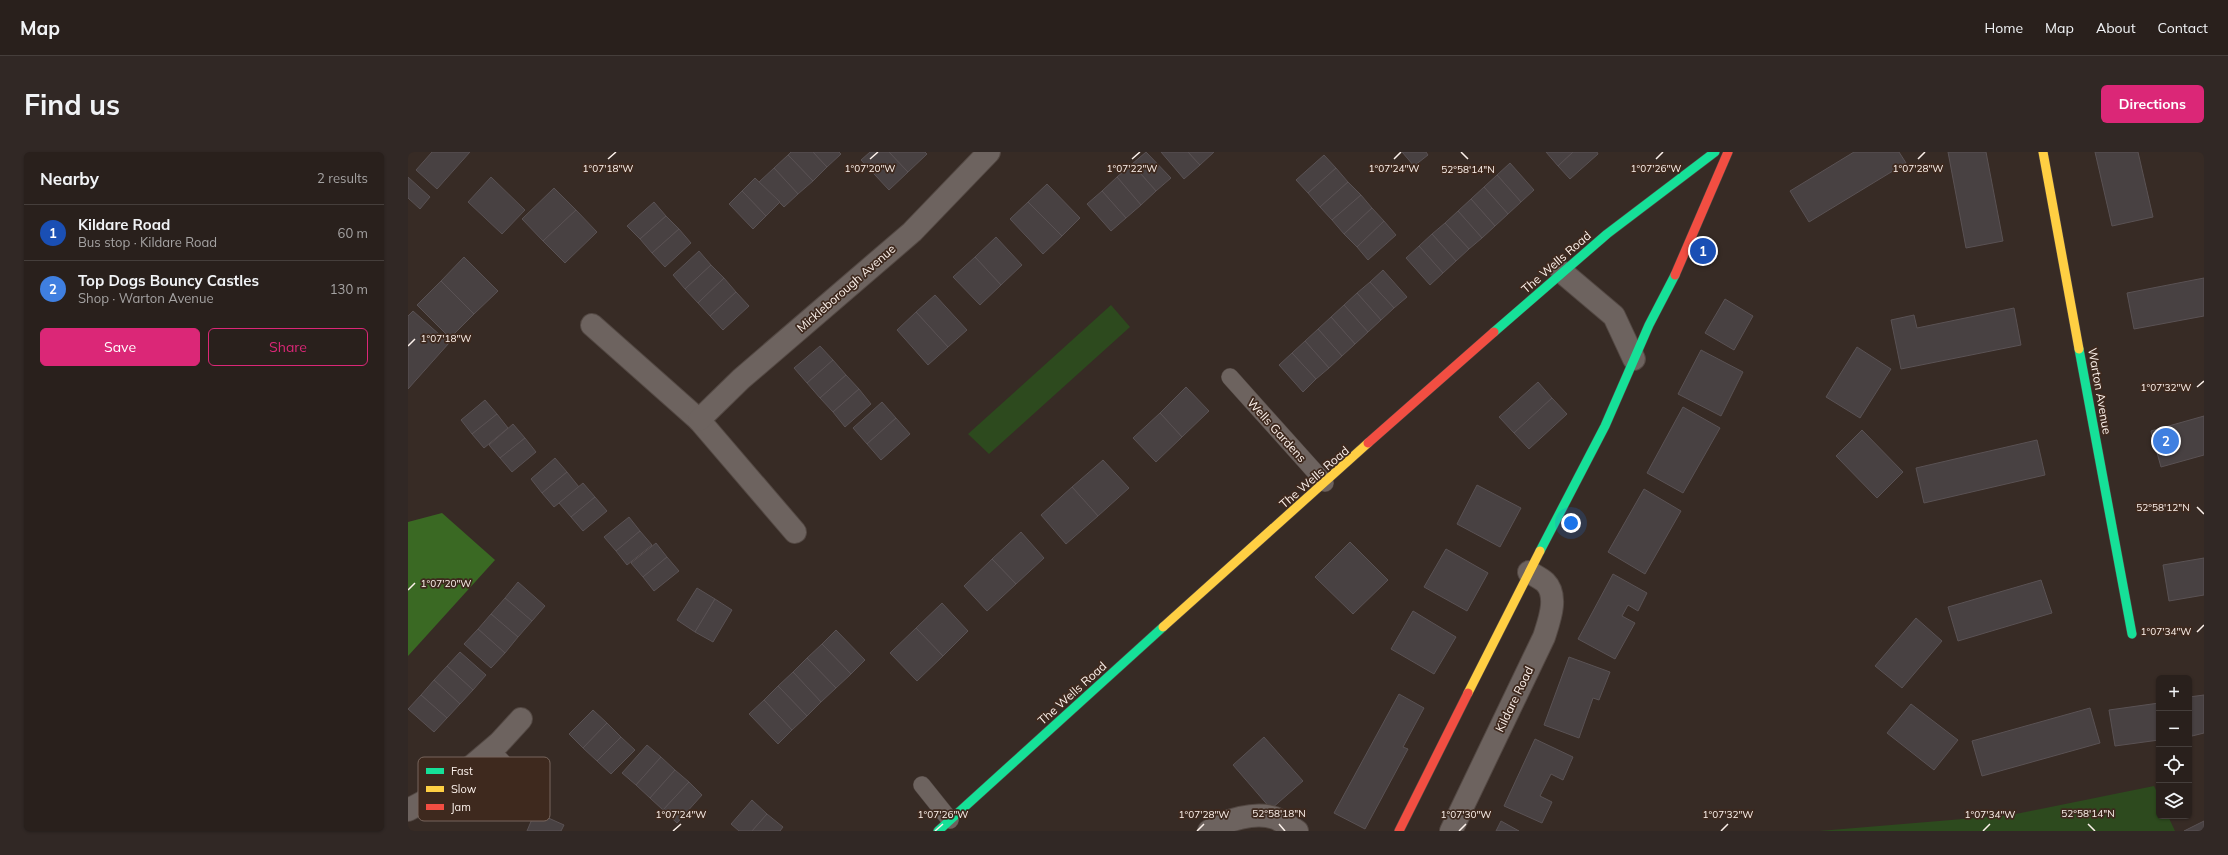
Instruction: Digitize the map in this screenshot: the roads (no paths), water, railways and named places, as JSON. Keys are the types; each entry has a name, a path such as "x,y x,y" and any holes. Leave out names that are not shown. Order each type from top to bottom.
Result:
{"street":[{"name":"Mickleborough Avenue","path":"699,420 741,380 912,232 989,152"},
{"name":"The Wells Road","path":"944,825 1562,272 1607,234 1715,152"},
{"path":"1398,831 1529,572 1605,426 1649,325 1683,260 1728,152"},
{"name":"Warton Avenue","path":"2043,152 2132,634"},
{"path":"1562,272 1614,316 1634,359"},
{"path":"592,325 699,420 795,532"},
{"name":"Kildare Road","path":"1451,831 1544,637 1552,609 1551,594 1545,583 1529,572"},
{"path":"483,757 524,717"},
{"path":"408,810 418,805"},
{"path":"1209,831 1219,824 1259,815 1275,818 1297,831"}],"lane":[{"name":"Wells Gardens","path":"1230,377 1325,483"},
{"path":"491,750 498,757"},
{"path":"922,785 944,825"}],"place":[{"name":"Kildare Road","path":"1703,251"},
{"name":"Top Dogs Bouncy Castles","path":"2166,441"}]}
